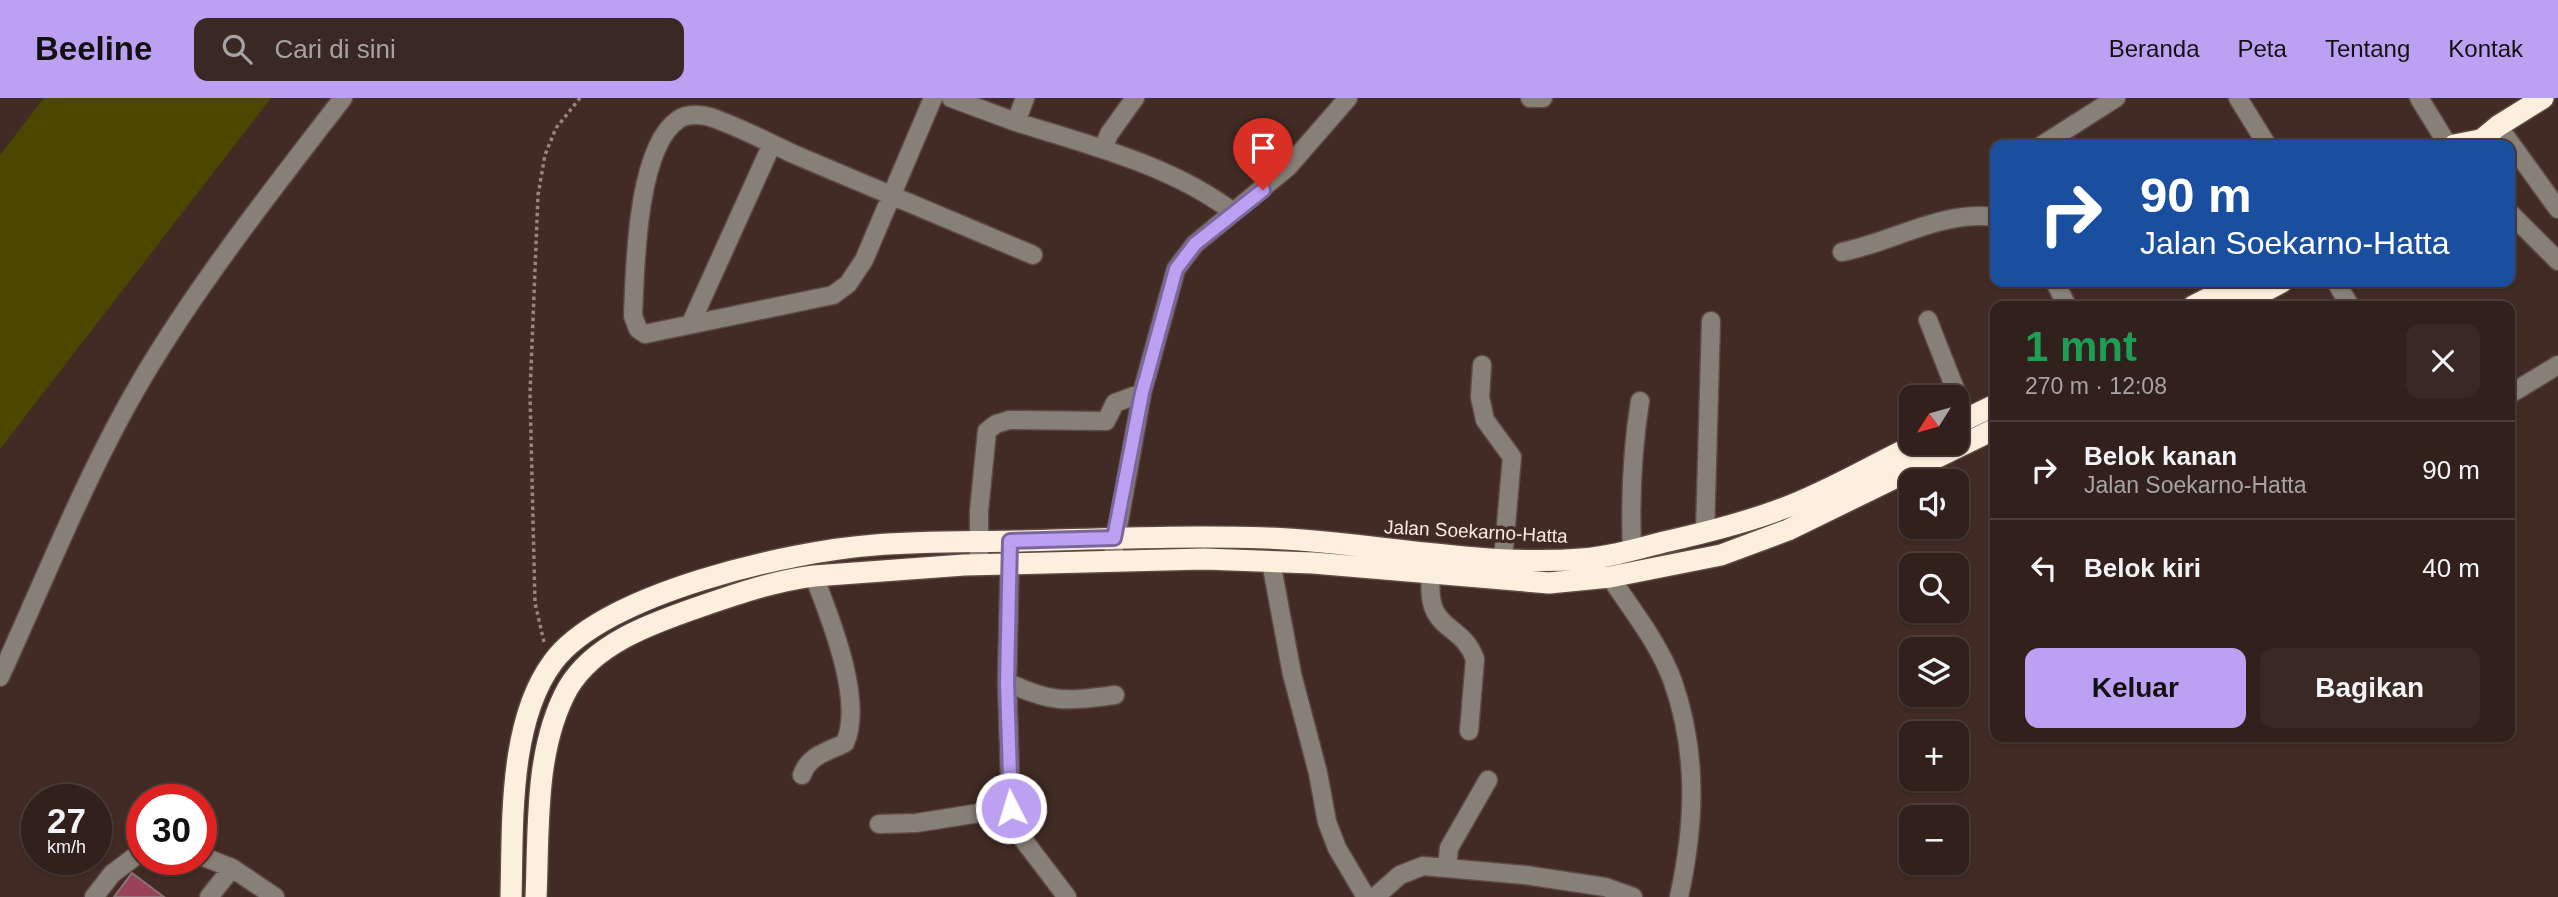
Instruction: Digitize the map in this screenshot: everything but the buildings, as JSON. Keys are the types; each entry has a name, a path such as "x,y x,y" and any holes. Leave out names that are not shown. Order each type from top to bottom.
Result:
{"highway":[{"path":"2480,140 2543,98"},
{"path":"2203,301 2230,287"},
{"path":"2246,301 2273,287"},
{"path":"1969,418 1990,407"},
{"path":"536,897 540,802 547,750 557,714 569,687 603,652 649,624 755,589 814,576 979,565 1112,560 1271,562 1549,583 1610,577 1721,555 1788,530 1990,431"},
{"name":"Jalan Soekarno-Hatta","path":"551,664 582,635 606,619 635,605 711,578 783,560 872,545 1114,538 1268,538 1503,559 1584,559 1705,532 1786,508 1899,453"},
{"path":"510,897 513,819 520,752 529,712 551,664"}],"street":[{"path":"0,677 94,468 142,379 195,298 343,98"},
{"path":"933,98 890,194 864,260 848,284 833,295 645,334 638,330 633,316 640,204 653,161 667,132 678,119 689,115 708,116 772,144 890,194 1033,255"},
{"path":"951,98 1103,149 1180,180 1233,212"},
{"path":"1016,122 1025,98"},
{"path":"1103,149 1135,98"},
{"path":"1112,560 1142,393 1176,269 1195,244 1288,167 1349,98"},
{"path":"1531,98 1543,98"},
{"path":"2050,140 2116,98"},
{"path":"2238,98 2264,140"},
{"path":"2419,98 2445,140"},
{"path":"2498,126 2508,140"},
{"path":"691,323 772,144"},
{"path":"2515,150 2558,209"},
{"path":"1842,252 1891,239 1934,222 1977,215 1990,216"},
{"path":"2515,218 2558,261"},
{"path":"1928,320 1950,385"},
{"path":"1705,532 1711,321"},
{"path":"1482,365 1480,397 1485,420 1512,457 1503,559"},
{"path":"2515,391 2558,366"},
{"path":"979,565 981,481 987,431 996,424 1009,421 1106,421 1115,403 1142,393"},
{"path":"1632,550 1630,506 1634,439 1640,401"},
{"path":"1010,541 1007,682 1011,808 1022,838 1067,897"},
{"path":"1271,562 1292,674 1318,773 1326,821 1337,848 1366,897"},
{"path":"1431,575 1429,592 1437,619 1472,650 1475,659 1469,731"},
{"path":"802,775 806,763 845,743 851,716 841,656 814,576"},
{"path":"1610,577 1672,680 1689,742 1694,806 1679,897"},
{"path":"1007,682 1058,702 1115,695"},
{"path":"1447,867 1453,839 1488,779"},
{"path":"879,824 916,823 1011,808"},
{"path":"217,862 232,868 275,897"},
{"path":"94,897 112,874 126,863"},
{"path":"1375,897 1400,874 1423,866 1605,887 1633,897"},
{"path":"209,897 232,868"}],"path":[{"path":"551,664 535,603 530,394 538,195 545,155 556,128 580,98"}],"shaded area":[{"path":"44,98 271,98 0,449 0,155"}],"route":[{"path":"1011,808 1008,782 1007,682 1010,541 1114,538 1142,393 1164,303 1176,269 1195,244 1263,190"}]}
